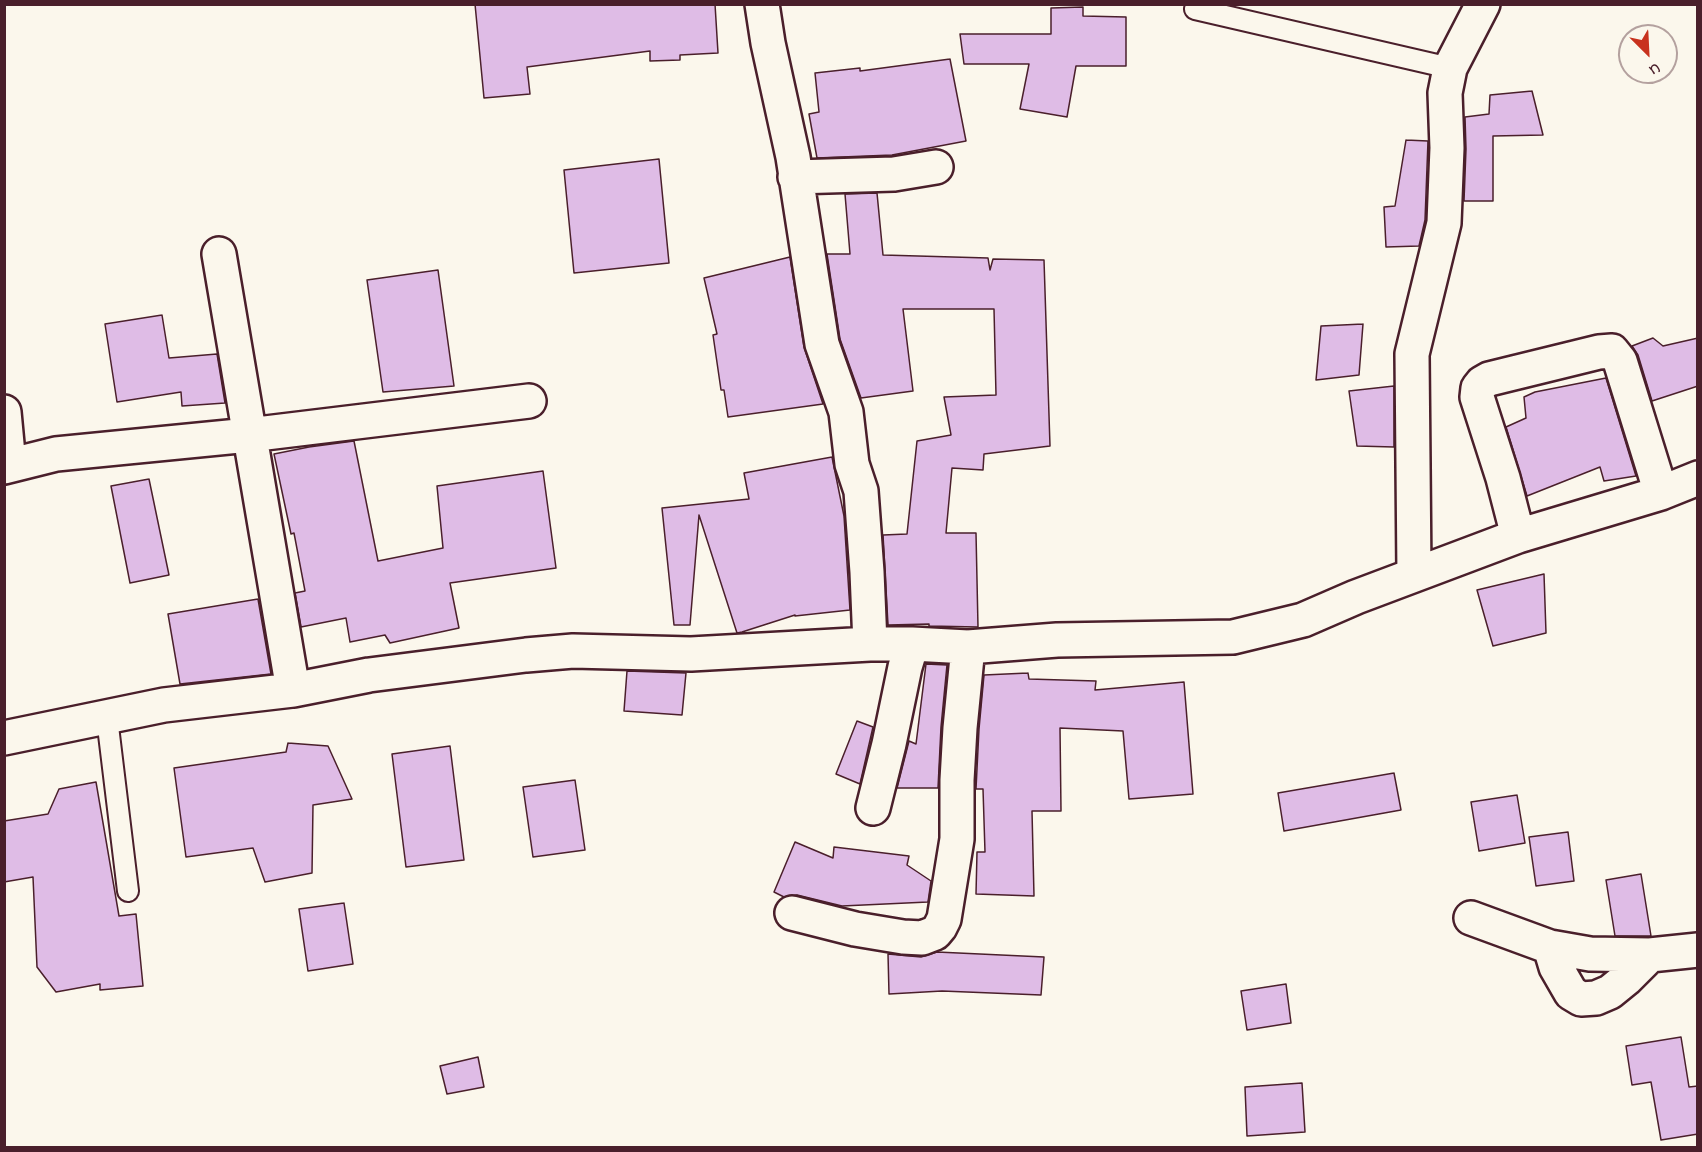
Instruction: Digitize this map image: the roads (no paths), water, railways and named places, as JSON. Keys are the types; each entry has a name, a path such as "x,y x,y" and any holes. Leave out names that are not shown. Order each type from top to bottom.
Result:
{"street":[{"path":"762,4 768,43 793,157 822,344 846,412 852,464 861,491 870,644"},
{"path":"1414,575 1412,354 1444,223 1447,148 1445,93 1450,68 1483,4"},
{"path":"795,177 894,174 936,167"},
{"path":"219,254 292,690"},
{"path":"1518,536 1503,478 1477,396 1478,388 1489,379 1599,352 1612,351 1620,360 1661,493"},
{"path":"4,412 7,466 56,454 249,435 529,401"},
{"path":"4,738 164,705 292,690 369,675 573,651 691,654 870,644 969,647 1056,640 1233,637 1303,620 1356,597 1518,536 1661,493 1698,478"},
{"path":"873,808 889,744 904,667 912,644"},
{"path":"792,913 855,929 903,937 922,938 935,933 940,927 944,919 957,839 960,728 969,647"},
{"path":"1471,918 1550,947 1590,954 1650,955 1698,950"},
{"path":"1550,947 1556,967 1571,993 1581,999 1596,998 1610,992 1650,955"}],"lane":[{"path":"1195,9 1450,68"},
{"path":"107,718 128,891"}]}
